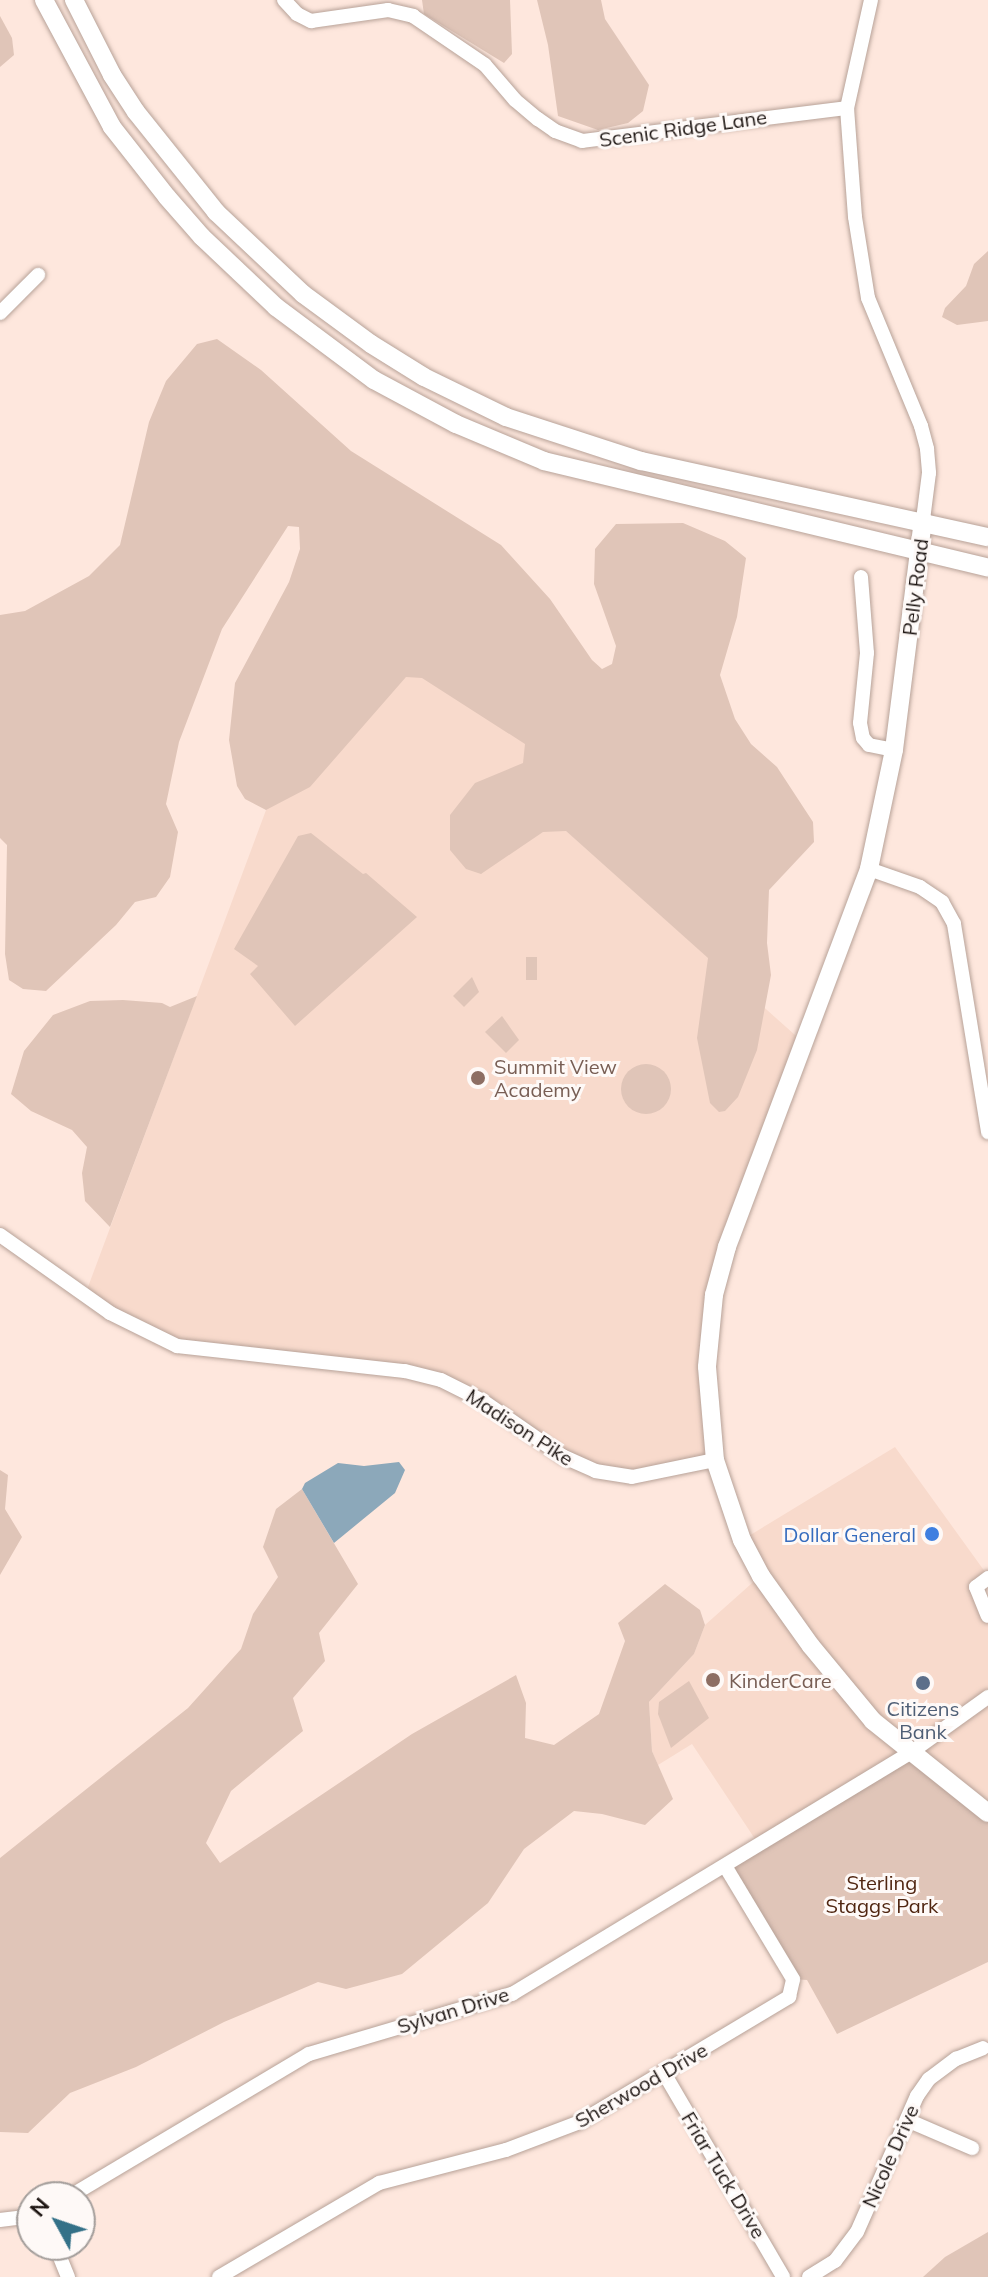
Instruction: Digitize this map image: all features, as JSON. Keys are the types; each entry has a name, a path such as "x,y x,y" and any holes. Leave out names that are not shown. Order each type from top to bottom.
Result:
{"main road":[{"path":"44,0 106,117 167,197 202,237 276,307 374,380 442,418 544,461 988,568"},
{"path":"74,0 112,75 185,178 251,248 303,294 371,344 463,398 566,439 641,461 923,520 988,537"},
{"name":"Pelly Road","path":"715,1460 707,1367 720,1272 751,1177 869,869 894,750 923,520"},
{"path":"715,1460 742,1540 782,1608 848,1693 882,1730 988,1813"}],"street":[{"name":"Scenic Ridge Lane","path":"284,0 297,14 311,21 388,10 413,16 485,65 515,100 538,119 555,131 582,141 847,108"},
{"name":"Pelly Road","path":"871,0 847,108 855,217 868,298 921,426 927,449 929,473 923,520"},
{"path":"0,313 38,275"},
{"path":"861,577 867,653 860,723 863,738 869,745 894,750"},
{"path":"869,869 924,890 942,902 954,924 986,1098 988,1132"},
{"name":"Madison Pike","path":"0,1235 110,1313 177,1346 405,1371 441,1380 483,1401 574,1463 605,1473 632,1477 715,1460"},
{"path":"988,1578 976,1587 988,1616"},
{"name":"Sylvan Drive","path":"96,2181 309,2054 512,1994 910,1753 988,1697"},
{"name":"Sherwood Drive","path":"219,2277 379,2183 540,2138 580,2122 780,2004 792,1990 793,1979 725,1866"},
{"name":"Nicole Drive","path":"809,2277 835,2261 857,2232 907,2120 929,2079 956,2059 983,2048"},
{"name":"Friar Tuck Drive","path":"664,2073 783,2277"},
{"path":"907,2120 972,2148"}],"shaded area":[{"name":"Summit View Academy","path":"340,612 543,741 527,796 804,1043 714,1295 715,1460 677,1470 595,1471 441,1380 200,1351 85,1295"},
{"path":"895,1447 988,1576 978,1585 988,1616 988,1813 759,1845 692,1744 658,1765 652,1751 649,1702 694,1654 705,1625 760,1576 742,1540"}],"green space":[{"path":"422,0 510,0 512,54 504,63 424,14"},
{"path":"537,0 601,0 605,19 649,85 643,111 628,123 598,130 558,116 548,45"},
{"path":"0,16 12,38 14,55 0,67"},
{"path":"988,251 988,321 957,325 942,317 945,308 966,286 974,264"},
{"path":"217,339 261,370 351,451 501,545 550,599 592,660 602,669 612,664 616,646 594,584 595,549 616,524 683,523 725,541 746,558 737,617 720,675 735,719 751,744 777,767 813,822 814,842 769,890 767,943 771,975 757,1050 738,1097 725,1111 719,1112 710,1103 697,1038 708,958 566,831 543,832 481,874 466,869 450,850 450,815 475,783 523,763 525,744 422,678 406,677 310,787 266,810 245,799 237,786 229,740 235,683 289,582 300,549 299,527 288,526 222,629 179,742 166,804 178,832 170,877 156,897 135,902 116,925 46,991 23,989 9,980 5,954 7,845 0,838 0,615 25,611 89,576 120,545 149,422 166,381 197,344"},
{"path":"311,833 363,874 366,873 417,917 295,1026 250,974 258,966 234,949 298,836"},
{"path":"526,957 537,957 537,980 526,980"},
{"path":"472,977 479,992 464,1007 453,996"},
{"path":"197,996 110,1227 85,1201 82,1173 87,1147 72,1130 31,1111 11,1094 24,1051 53,1015 90,1001 123,1000 162,1003 170,1007"},
{"path":"502,1016 519,1040 506,1053 485,1032"},
{"path":"646,1064 664,1071 671,1089 664,1107 646,1114 628,1107 621,1089 628,1071"},
{"path":"0,1470 8,1475 5,1509 22,1537 0,1575"},
{"path":"302,1489 358,1584 319,1633 325,1661 293,1698 303,1731 231,1791 206,1843 220,1863 412,1734 516,1675 526,1703 525,1738 554,1745 599,1714 625,1641 618,1623 665,1584 700,1610 705,1625 694,1654 649,1702 652,1751 673,1799 645,1825 602,1814 574,1811 524,1849 488,1903 402,1974 346,1989 318,1982 224,2022 136,2067 70,2093 28,2133 0,2132 0,1858 188,1708 241,1649 253,1614 278,1577 263,1547 276,1509"},
{"path":"689,1681 709,1718 671,1748 658,1714 659,1702"},
{"name":"Sterling Staggs Park","path":"910,1753 988,1813 988,1962 837,2034 807,1980 793,1979 725,1866"},
{"path":"988,2232 988,2277 923,2277 945,2257"}],"water":[{"path":"399,1462 405,1470 395,1493 334,1543 302,1489 305,1483 338,1463 364,1466"}],"place":[{"name":"Summit View Academy","path":"478,1078"},
{"name":"Dollar General","path":"932,1534"},
{"name":"KinderCare","path":"713,1680"},
{"name":"Citizens Bank","path":"923,1683"}]}
